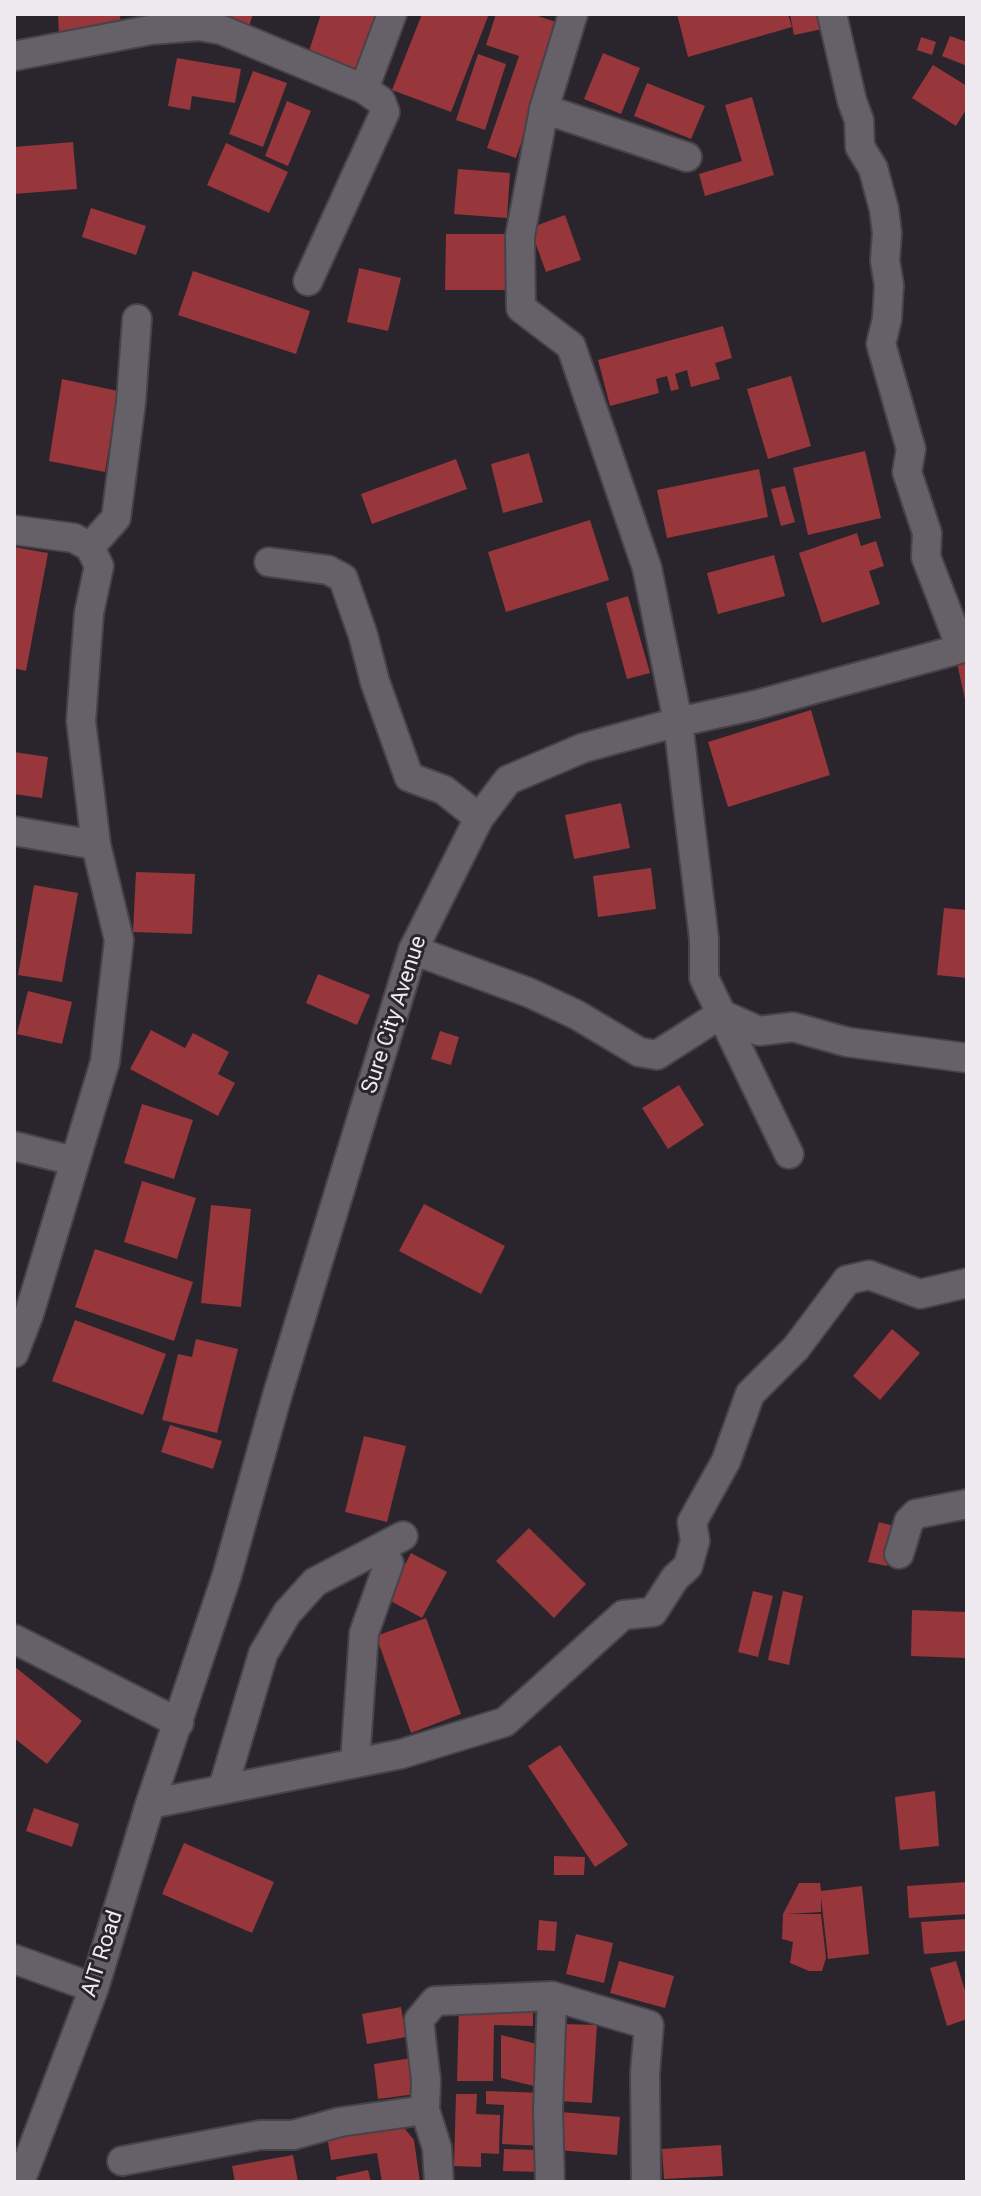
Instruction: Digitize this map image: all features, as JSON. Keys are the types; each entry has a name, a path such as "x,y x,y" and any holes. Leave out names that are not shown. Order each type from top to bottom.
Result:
{"street":[{"path":"364,89 392,14"},
{"path":"573,14 544,109 520,236 521,308 571,346 647,568 678,722 704,939 704,978 789,1154"},
{"path":"832,14 859,120 860,147 873,168 884,209 887,233 885,261 889,285 887,319 881,344 911,449 907,472 927,533 926,557 964,648"},
{"path":"14,56 150,30 199,26 222,30 364,89 381,101 385,112 308,281"},
{"path":"544,109 687,157"},
{"path":"90,547 116,518 131,402 137,319"},
{"path":"14,530 74,538 90,547 99,566 89,613 81,721 96,845 119,940 105,1062 29,1314 14,1353"},
{"path":"269,562 328,570 343,578 409,777 444,790 479,818"},
{"name":"Sure City Avenue","path":"179,1723 227,1575 281,1382 413,950 479,818 508,780 583,748 964,648"},
{"path":"14,831 96,845"},
{"path":"413,950 530,993 577,1015 639,1052 657,1055 721,1014"},
{"path":"721,1014 759,1031 793,1027 847,1042 967,1058"},
{"path":"14,1146 74,1161"},
{"path":"150,1804 401,1754 505,1722 623,1615 653,1612 675,1578 688,1566 695,1541 692,1522 726,1461 750,1394 796,1348 847,1280 869,1275 920,1294 967,1283"},
{"path":"899,1554 909,1521 916,1514 967,1504"},
{"path":"223,1788 263,1654 287,1613 315,1582 403,1536"},
{"path":"355,1762 364,1633 389,1563"},
{"path":"14,1639 179,1723"},
{"name":"AIT Road","path":"20,2182 94,1988 150,1804 179,1723"},
{"path":"14,1959 94,1988"},
{"path":"550,2182 548,2110 552,1996"},
{"path":"439,2182 437,2148 425,2110 426,2080 419,2020 435,2001 552,1996 649,2025 645,2073 646,2182"},
{"path":"122,2161 260,2135 293,2135 340,2122 425,2110"}],"building":[{"path":"58,14 120,14 121,32 59,35"},
{"path":"219,14 253,14 248,29 217,19"},
{"path":"321,14 381,14 363,71 308,54"},
{"path":"422,14 489,14 451,112 392,90"},
{"path":"496,14 532,14 562,24 516,158 487,148 519,56 486,45"},
{"path":"677,14 788,14 792,27 688,57"},
{"path":"790,14 824,14 827,28 794,35"},
{"path":"950,36 967,42 967,66 942,56"},
{"path":"921,37 936,42 932,55 917,50"},
{"path":"603,53 640,68 621,114 584,99"},
{"path":"478,54 506,64 485,130 456,120"},
{"path":"177,58 241,69 235,103 192,96 190,110 168,106"},
{"path":"933,65 967,86 967,108 956,126 912,98"},
{"path":"253,71 287,83 263,147 229,134"},
{"path":"647,83 705,106 691,139 634,116"},
{"path":"752,97 774,175 705,196 699,174 742,161 725,105"},
{"path":"287,101 311,111 288,166 265,156"},
{"path":"73,142 77,189 14,194 14,147"},
{"path":"226,143 288,172 269,213 207,185"},
{"path":"458,169 510,173 507,218 454,214"},
{"path":"91,208 146,226 136,255 82,237"},
{"path":"565,215 581,260 546,272 530,228"},
{"path":"446,234 509,234 509,290 445,290"},
{"path":"359,268 401,278 388,331 347,322"},
{"path":"193,271 310,311 296,354 178,315"},
{"path":"723,326 732,358 715,363 720,379 691,387 687,370 675,374 679,389 671,391 667,376 656,379 659,393 610,406 598,360"},
{"path":"791,376 811,446 768,459 747,389"},
{"path":"62,379 118,391 105,472 49,461"},
{"path":"865,451 881,518 808,535 793,468"},
{"path":"529,453 543,502 503,513 491,464"},
{"path":"456,459 467,489 372,524 361,494"},
{"path":"759,469 768,517 667,538 657,490"},
{"path":"785,486 795,522 781,526 771,489"},
{"path":"590,520 609,580 506,612 488,552"},
{"path":"857,533 861,546 876,541 884,566 869,571 880,604 822,623 799,553"},
{"path":"14,547 48,553 26,671 14,668"},
{"path":"774,555 785,596 718,614 707,573"},
{"path":"628,596 650,673 627,679 606,603"},
{"path":"967,651 967,704 966,704 955,654"},
{"path":"811,710 830,775 728,807 708,742"},
{"path":"14,752 48,757 42,798 14,794"},
{"path":"621,803 630,848 574,859 565,815"},
{"path":"651,868 656,909 598,917 593,876"},
{"path":"136,872 195,874 192,934 133,932"},
{"path":"34,885 78,893 62,982 18,975"},
{"path":"944,908 967,910 967,978 937,975"},
{"path":"318,974 370,995 357,1025 306,1003"},
{"path":"28,991 72,1002 62,1044 17,1034"},
{"path":"151,1030 185,1048 193,1033 229,1052 218,1074 235,1083 218,1116 130,1069"},
{"path":"440,1031 459,1037 451,1065 431,1059"},
{"path":"679,1085 704,1125 668,1149 642,1108"},
{"path":"142,1104 193,1120 174,1179 124,1163"},
{"path":"142,1181 196,1198 177,1259 124,1242"},
{"path":"424,1204 505,1246 481,1294 399,1251"},
{"path":"211,1205 251,1209 241,1307 201,1303"},
{"path":"95,1249 193,1282 174,1341 75,1307"},
{"path":"75,1320 166,1354 143,1415 52,1381"},
{"path":"892,1329 920,1353 880,1400 853,1376"},
{"path":"196,1339 238,1349 217,1433 162,1420 178,1354 192,1357"},
{"path":"170,1425 222,1441 213,1469 161,1452"},
{"path":"364,1436 406,1446 387,1522 345,1512"},
{"path":"879,1522 898,1527 887,1566 868,1562"},
{"path":"529,1528 586,1584 554,1618 496,1561"},
{"path":"411,1553 447,1572 422,1618 387,1599"},
{"path":"753,1591 773,1596 758,1657 738,1652"},
{"path":"783,1591 803,1596 789,1665 768,1660"},
{"path":"912,1610 967,1612 967,1658 911,1656"},
{"path":"426,1618 461,1714 411,1733 376,1636"},
{"path":"14,1666 82,1721 47,1764 14,1738"},
{"path":"560,1745 628,1845 595,1867 528,1766"},
{"path":"935,1791 939,1846 900,1850 895,1797"},
{"path":"34,1808 79,1824 72,1847 26,1831"},
{"path":"184,1843 274,1882 252,1933 162,1894"},
{"path":"554,1856 585,1857 584,1875 554,1875"},
{"path":"967,1882 967,1914 909,1918 907,1886"},
{"path":"799,1883 820,1883 821,1891 862,1886 869,1954 828,1959 821,1897 821,1912 786,1914 821,1914 826,1958 822,1971 809,1971 790,1963 793,1942 782,1939 783,1914"},
{"path":"967,1919 967,1951 924,1954 921,1922"},
{"path":"539,1920 557,1922 555,1951 537,1950"},
{"path":"576,1934 613,1943 604,1983 566,1974"},
{"path":"619,1961 674,1976 665,2008 610,1993"},
{"path":"956,1961 967,1997 967,2019 947,2026 930,1968"},
{"path":"459,2005 533,2006 533,2026 494,2025 493,2081 457,2081"},
{"path":"401,2007 406,2037 367,2044 362,2014"},
{"path":"563,2024 597,2025 592,2103 558,2101"},
{"path":"501,2035 545,2046 542,2088 501,2078"},
{"path":"411,2058 416,2094 378,2099 374,2064"},
{"path":"486,2091 546,2093 544,2146 502,2144 504,2105 486,2104"},
{"path":"456,2094 477,2094 476,2114 500,2115 499,2154 481,2153 481,2167 454,2166"},
{"path":"561,2112 620,2117 617,2155 558,2150"},
{"path":"401,2124 414,2140 420,2182 382,2182 377,2153 331,2160 327,2136"},
{"path":"721,2145 723,2176 664,2179 662,2149"},
{"path":"504,2149 541,2150 540,2172 503,2171"},
{"path":"293,2155 298,2182 235,2182 232,2166"},
{"path":"368,2170 371,2182 337,2182 336,2177"}]}
